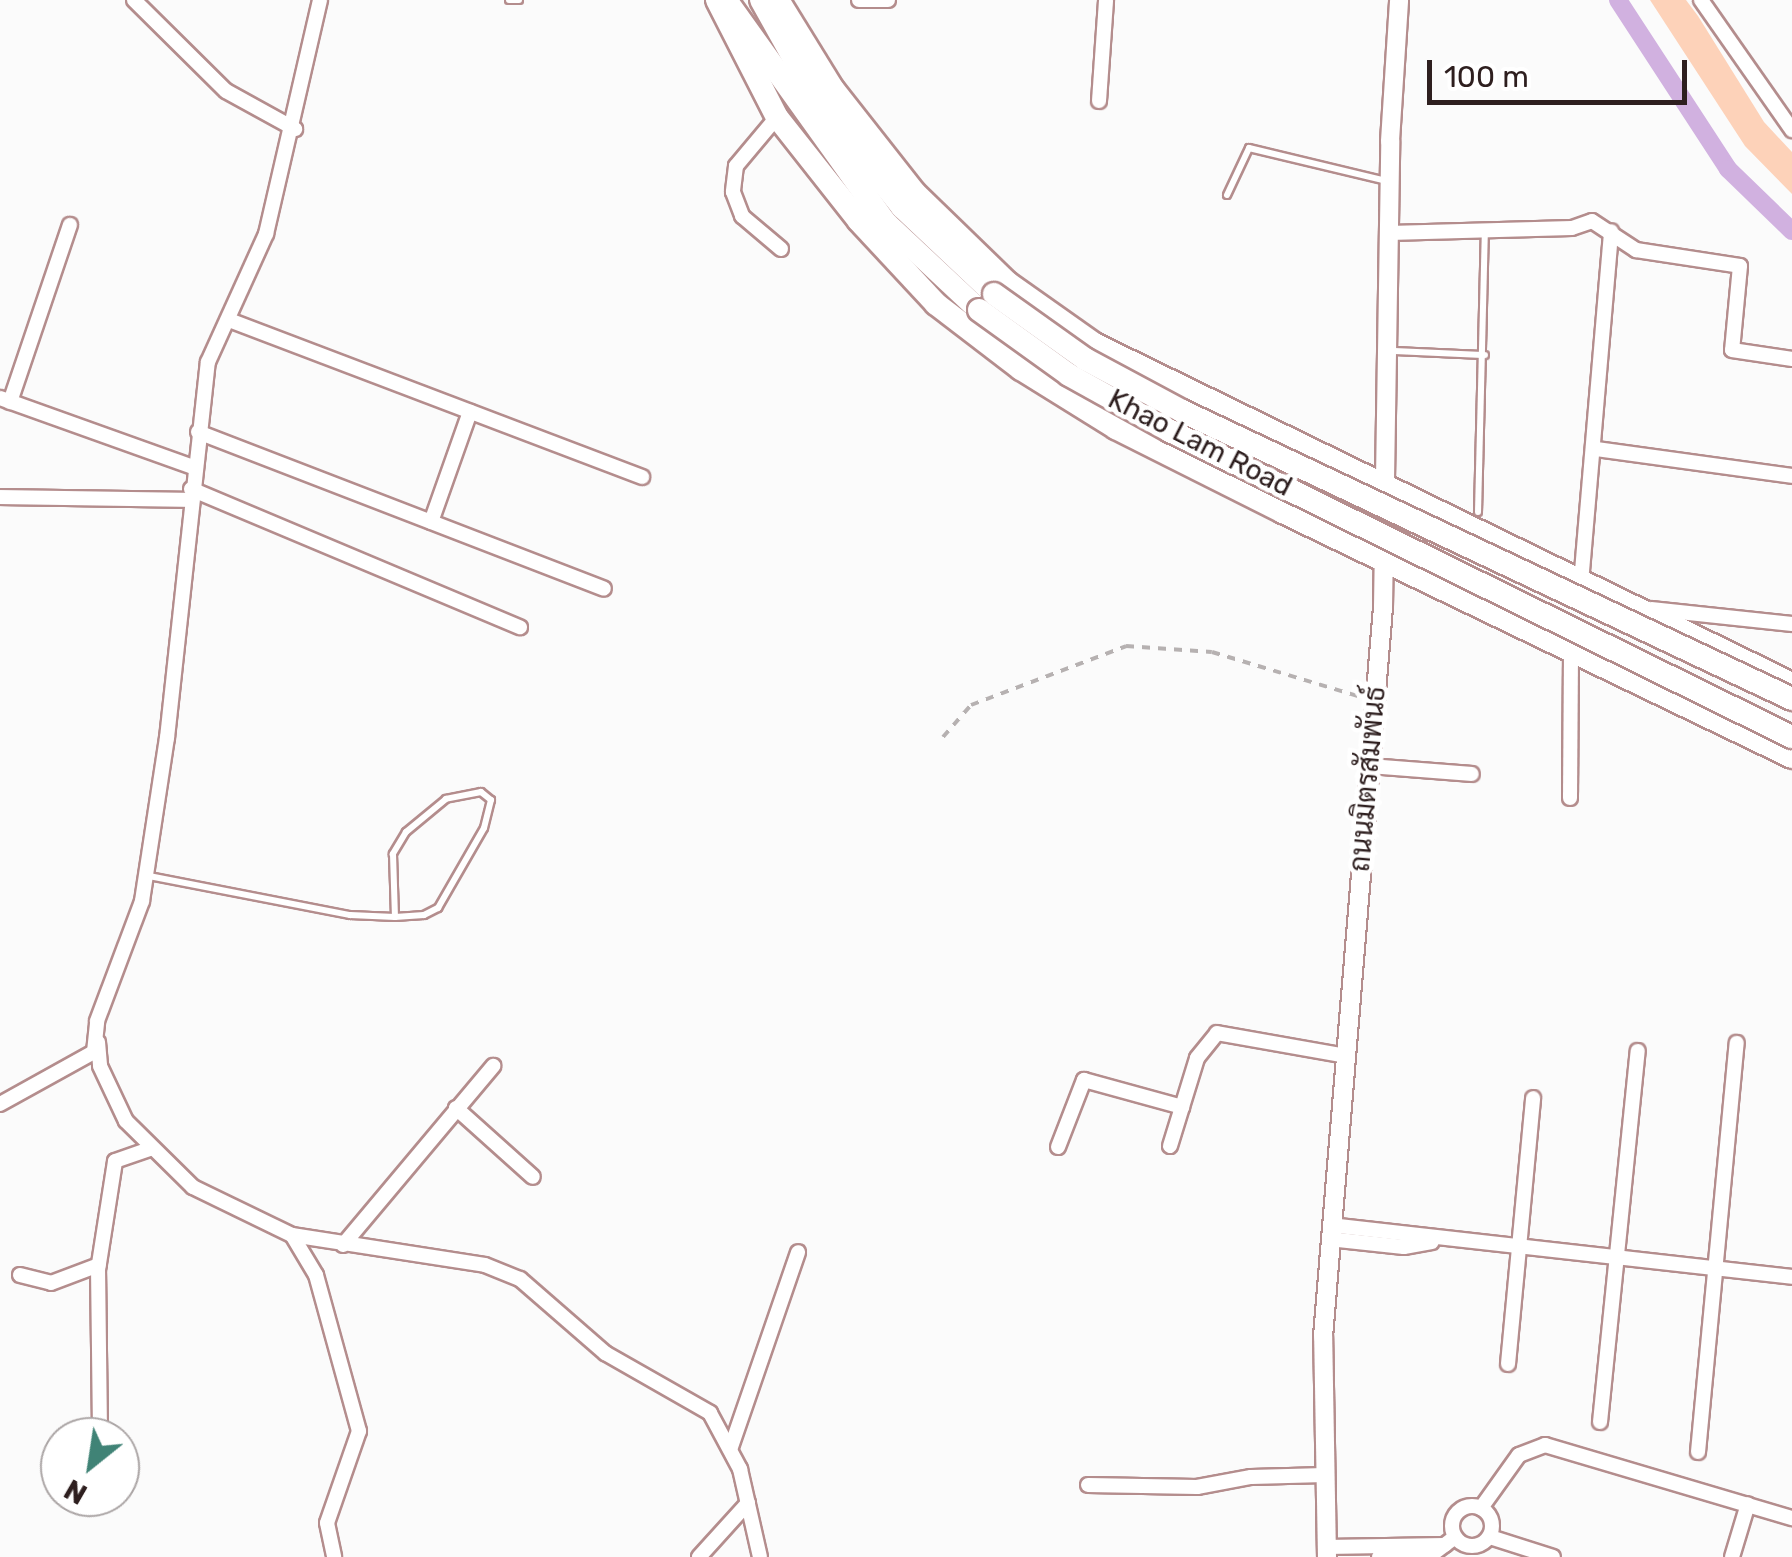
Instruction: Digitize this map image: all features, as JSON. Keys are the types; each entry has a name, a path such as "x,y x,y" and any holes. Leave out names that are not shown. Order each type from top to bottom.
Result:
{"main road":[{"path":"717,0 777,117 936,304 1021,369 1116,428 1282,512 1792,756"},
{"name":"Khao Lam Road","path":"726,0 801,114 884,222 986,302 1069,375 1170,431 1792,737"},
{"name":"Khao Lam Road","path":"760,0 817,100 986,302 1182,411 1792,699"},
{"path":"778,0 832,90 914,192 1008,284 1163,389 1165,410 1149,432 1116,428"},
{"path":"1134,368 1792,684"},
{"path":"1282,512 1318,518 1336,508 1334,486 1306,452"},
{"path":"1493,611 1463,587 1457,562 1477,549 1528,558"},
{"path":"1670,696 1634,668 1628,642 1649,630 1698,639"}],"street":[{"path":"134,0 226,91 294,129"},
{"path":"0,1104 94,1052 96,1021 148,875 208,362 266,234 294,129 320,0"},
{"path":"859,0 888,0"},
{"path":"1100,102 1106,0"},
{"name":"ถนนมิตรสัมพันธ์","path":"1326,1552 1330,1232 1384,558 1390,182 1399,0"},
{"path":"1701,0 1792,130"},
{"path":"777,117 736,166 733,192 742,216 780,250"},
{"path":"1390,232 1485,230 1592,221 1650,254 1740,266 1732,350 1792,359"},
{"path":"70,225 5,400 193,467"},
{"path":"1581,583 1596,449 1611,232"},
{"path":"228,320 642,477"},
{"path":"430,522 470,412"},
{"path":"198,432 604,589"},
{"path":"1596,449 1792,476"},
{"path":"0,498 190,495 520,628"},
{"path":"1635,608 1792,624"},
{"path":"1570,798 1571,647"},
{"path":"1370,766 1472,774"},
{"path":"96,1021 100,1066 126,1121 193,1188 292,1236 485,1265 520,1279 604,1353 710,1413 731,1448 760,1557"},
{"path":"1170,1146 1196,1058 1217,1032 1346,1056"},
{"path":"1698,1452 1737,1043"},
{"path":"1600,1422 1620,1259 1638,1052"},
{"path":"343,1245 494,1066"},
{"path":"1058,1147 1084,1080 1182,1107"},
{"path":"1508,1364 1533,1098"},
{"path":"456,1108 534,1177"},
{"path":"100,1417 98,1265 115,1161 150,1149"},
{"path":"1330,1232 1792,1277"},
{"path":"292,1236 316,1274 358,1431 327,1523 334,1557"},
{"path":"731,1448 798,1252"},
{"path":"20,1275 51,1283 98,1265"},
{"path":"1448,1547 1456,1512 1481,1508 1519,1456 1545,1445 1792,1518"},
{"path":"1088,1485 1197,1487 1251,1477 1325,1475"},
{"path":"699,1557 748,1502"},
{"path":"1732,1557 1748,1504"},
{"path":"1481,1508 1490,1518 1490,1537"},
{"path":"1326,1552 1473,1547 1490,1537 1553,1557"},
{"path":"1379,1557 1434,1553 1448,1547"}],"lane":[{"path":"509,0 519,0"},
{"path":"1228,195 1248,148 1390,182"},
{"path":"1478,512 1485,355 1485,230"},
{"path":"1389,351 1485,355"},
{"path":"148,875 320,910 395,917 438,908 484,828 491,800 480,792 446,799 406,832 393,854 395,917"}],"path":[{"path":"943,737 971,705 1126,646 1212,652 1375,701"}],"building":[{"path":"1650,0 1686,0 1698,16 1764,122 1792,152 1792,194 1745,146"}],"waterway":[{"path":"1618,0 1728,169 1792,231"}]}
